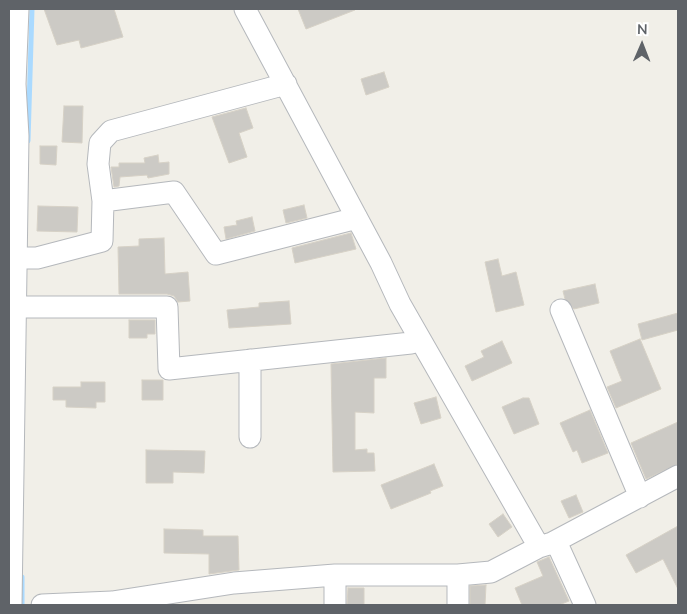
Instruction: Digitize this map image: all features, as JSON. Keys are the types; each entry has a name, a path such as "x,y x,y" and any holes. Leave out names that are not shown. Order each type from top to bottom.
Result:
{"street":[{"path":"10,605 18,136 15,84 18,9"},
{"path":"245,9 420,340 545,545 559,548 585,605"},
{"path":"16,258 37,258 102,241 103,201 98,164 100,143 112,131 286,84"},
{"path":"103,201 174,192 216,254 357,218"},
{"path":"14,308 167,307 169,369 411,343 420,340"},
{"path":"561,310 640,497"},
{"path":"250,360 250,437"},
{"path":"42,605 112,602 234,583 335,576 458,575 491,572 678,476"},
{"path":"458,575 458,605"},
{"path":"335,576 335,605"}],"building":[{"path":"44,9 114,9 123,37 81,48 79,40 57,45"},
{"path":"298,9 355,9 355,10 306,29"},
{"path":"384,72 389,87 366,95 361,79"},
{"path":"64,106 83,106 82,143 62,142"},
{"path":"246,108 253,128 239,133 247,157 229,163 212,117"},
{"path":"40,146 57,146 56,165 40,164"},
{"path":"158,155 159,163 169,162 169,174 148,178 147,175 120,177 119,186 114,187 111,167 119,167 119,163 145,163 144,158"},
{"path":"304,205 307,218 286,223 283,210"},
{"path":"38,206 78,207 77,232 37,231"},
{"path":"252,217 255,231 226,239 224,227 237,225 236,221"},
{"path":"351,233 356,249 295,263 292,248"},
{"path":"164,238 165,274 188,272 190,301 178,302 174,296 167,294 119,294 118,247 139,246 139,239"},
{"path":"498,259 502,276 516,272 524,305 496,312 485,262"},
{"path":"595,284 599,303 574,309 565,299 563,291"},
{"path":"289,301 291,324 229,328 227,310 259,307 259,303"},
{"path":"678,313 678,330 642,340 638,324"},
{"path":"129,320 155,320 155,334 147,334 147,338 129,338"},
{"path":"640,339 661,389 616,408 607,387 622,381 610,351"},
{"path":"502,341 512,363 472,381 465,366 484,357 481,351"},
{"path":"386,358 386,378 374,378 374,413 355,412 355,450 367,449 367,453 374,453 375,471 333,472 331,364"},
{"path":"142,380 163,380 163,400 142,400"},
{"path":"81,382 105,382 105,402 96,402 96,408 66,407 66,400 53,400 53,387 81,387"},
{"path":"436,397 441,418 421,424 414,403"},
{"path":"523,398 529,398 539,424 514,434 502,407"},
{"path":"590,410 608,453 582,463 577,450 573,452 560,423"},
{"path":"678,422 678,464 646,479 631,443"},
{"path":"146,450 205,451 204,473 173,472 173,483 146,483"},
{"path":"434,464 443,486 430,491 431,493 391,509 381,485"},
{"path":"576,495 583,512 569,518 561,501"},
{"path":"503,514 512,527 498,537 489,524"},
{"path":"678,526 678,589 663,559 636,573 626,555"},
{"path":"164,529 203,530 203,536 238,536 239,570 209,574 209,554 164,553"},
{"path":"549,557 569,601 559,605 522,605 515,588 543,576 537,562"},
{"path":"486,585 485,605 470,605 470,586"},
{"path":"348,588 364,588 364,605 347,605"}],"waterway":[{"path":"28,141 32,9"},
{"path":"22,577 22,605"}]}
